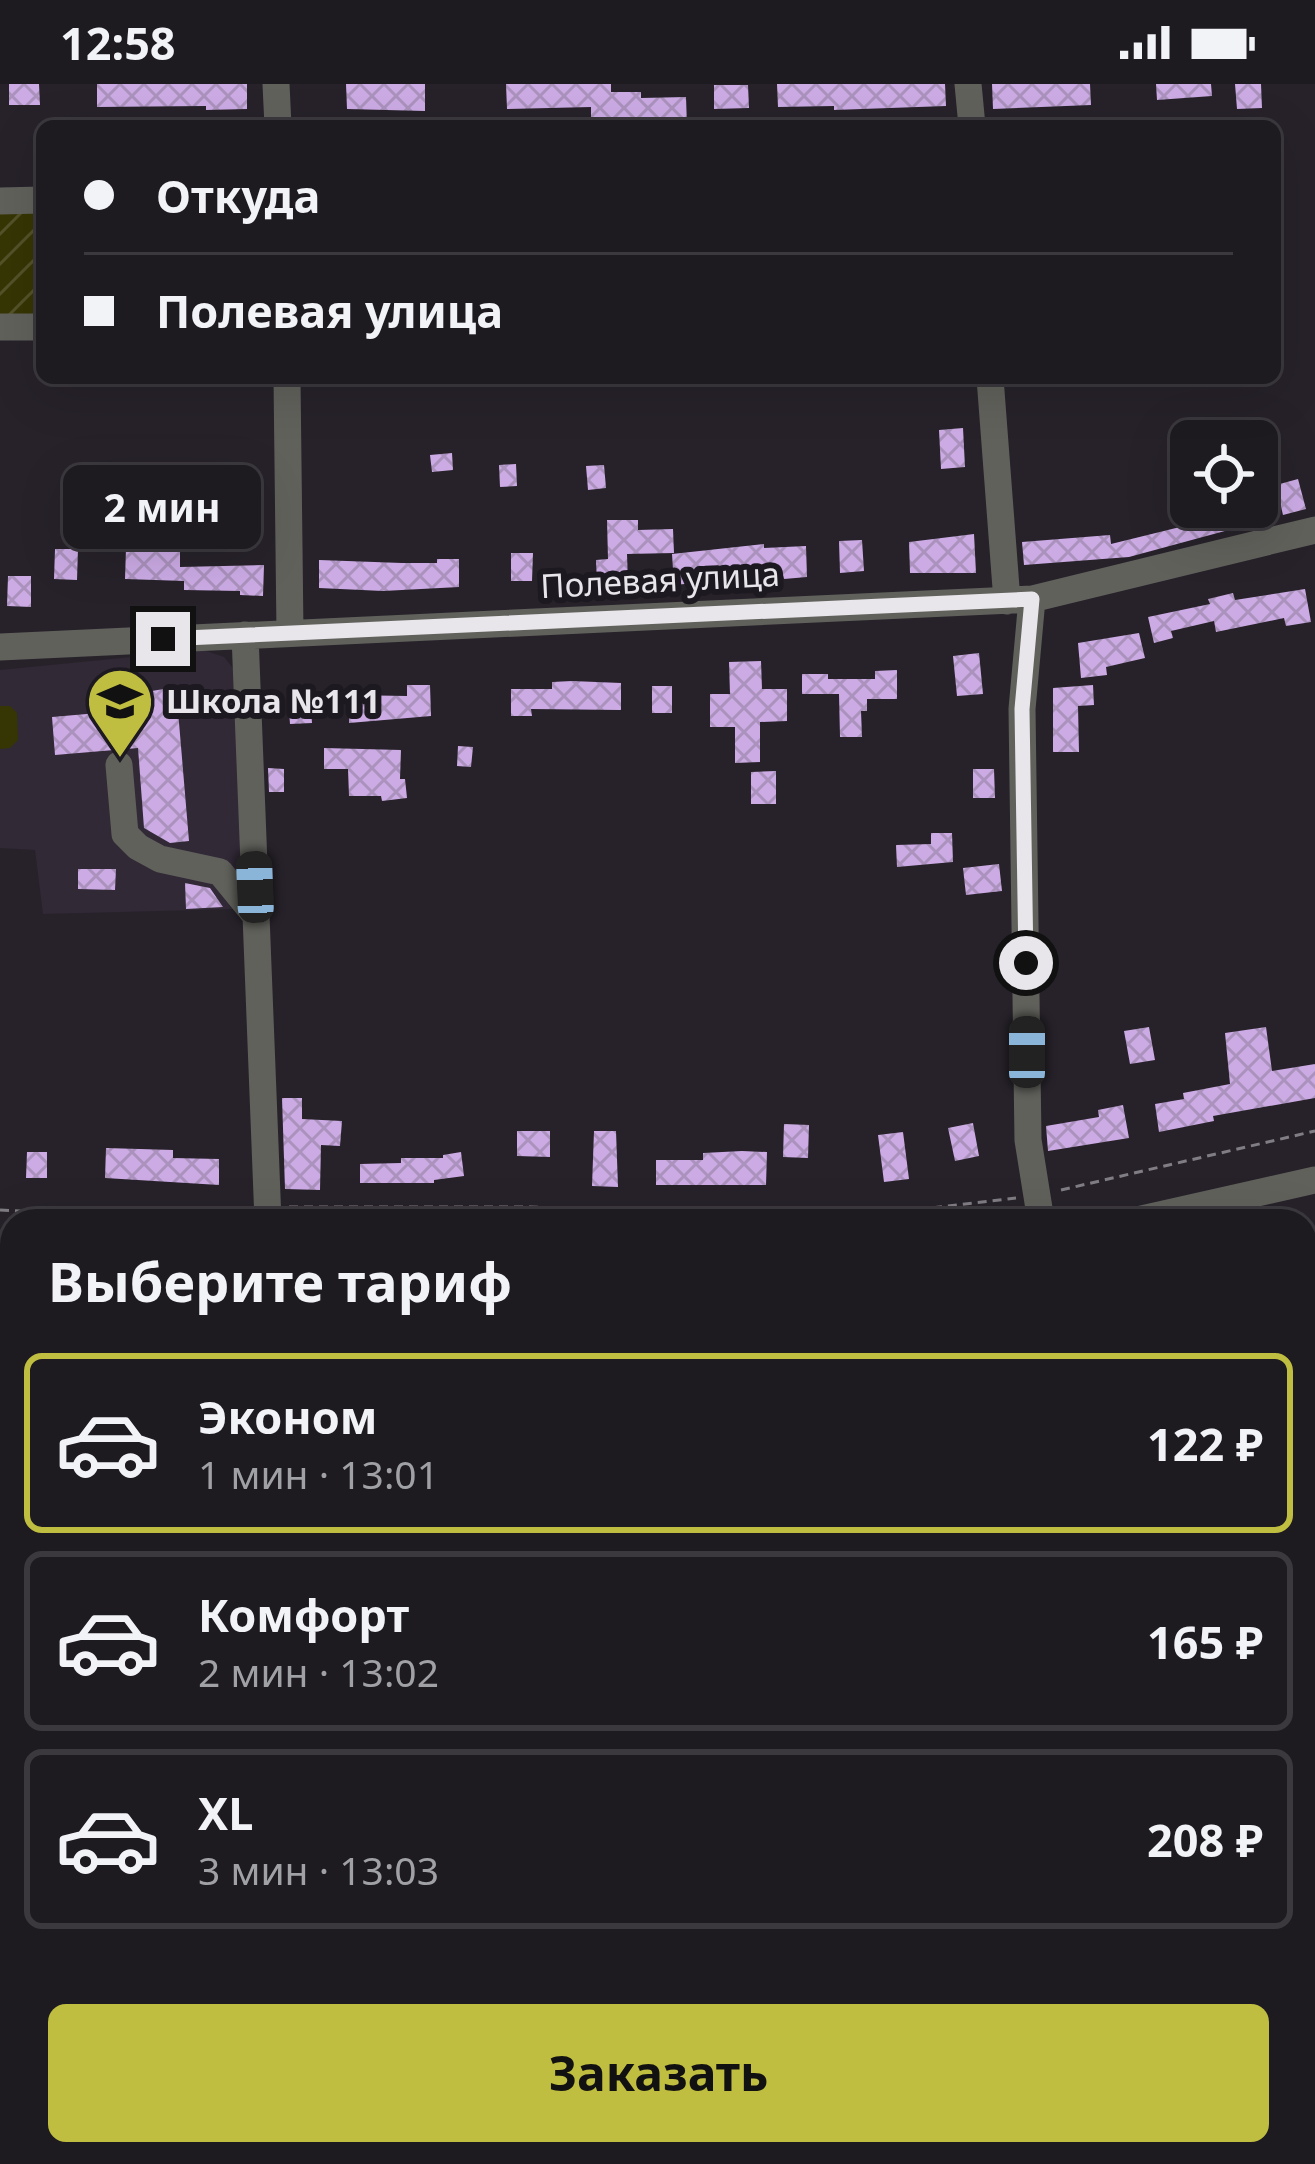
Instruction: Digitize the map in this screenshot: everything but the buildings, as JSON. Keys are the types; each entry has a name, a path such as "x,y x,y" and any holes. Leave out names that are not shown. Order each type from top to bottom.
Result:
{"street":[{"path":"276,84 278,120"},
{"path":"968,84 971,120"},
{"path":"0,201 36,200"},
{"path":"0,327 36,327"},
{"path":"287,384 290,634"},
{"path":"991,384 1020,600 1028,1140 1039,1208"},
{"name":"Полевая улица","path":"0,647 1020,600 1315,530"},
{"path":"245,635 268,1209"},
{"path":"119,765 125,834 160,859 220,872 256,916"},
{"path":"1186,1209 1315,1180"}],"path":[{"path":"1039,1208 1315,1131"},
{"path":"455,1209 576,1209"}],"shaded area":[{"name":"Школа №111","path":"203,650 224,657 236,672 246,896 236,909 43,914 35,850 0,848 0,670"}],"green space":[{"path":"36,191 36,317 0,317 0,192"},
{"path":"0,706 10,706 17,713 18,740 10,748 0,749"}],"place":[{"name":"Школа №111","path":"120,760"}],"route":[{"path":"163,639 1032,599 1022,709 1026,963"}]}
